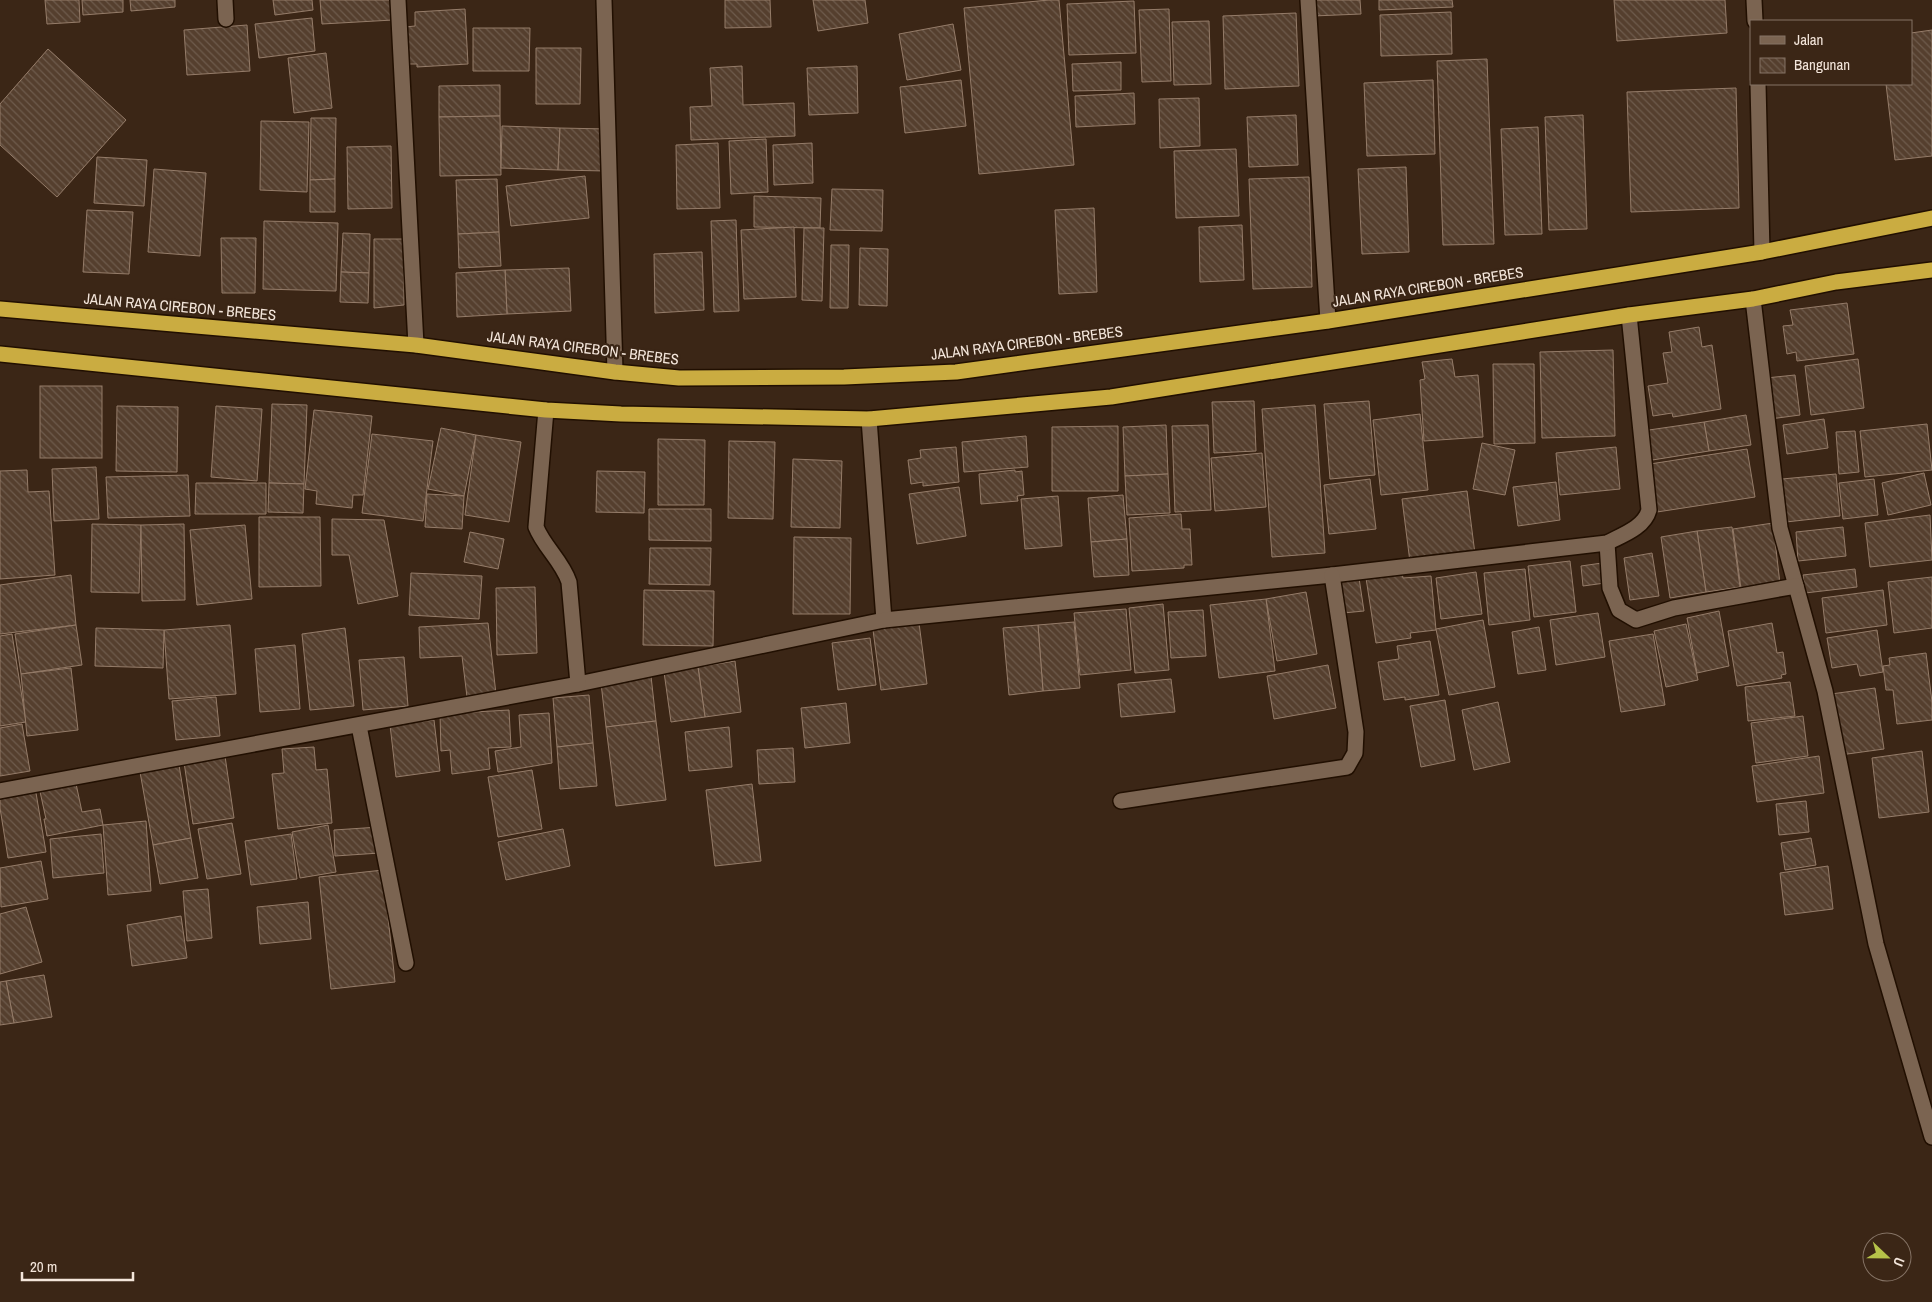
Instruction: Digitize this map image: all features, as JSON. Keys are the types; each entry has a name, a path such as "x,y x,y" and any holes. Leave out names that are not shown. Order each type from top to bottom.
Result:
{"highway":[{"name":"JALAN RAYA CIREBON - BREBES","path":"0,309 416,345 615,372 679,378 844,377 956,372 1328,320 1762,252 1932,218"},
{"path":"0,354 546,410 621,414 869,419 1111,397 1628,315 1753,299 1836,282 1932,270"}],"street":[{"path":"226,0 226,19"},
{"path":"398,0 416,345"},
{"path":"604,0 615,372"},
{"path":"1308,0 1328,320"},
{"path":"1754,0 1755,20"},
{"path":"1758,85 1762,252"},
{"path":"1753,299 1780,528 1825,691 1876,944 1932,1137"},
{"path":"0,791 578,684 884,620 1332,575 1607,543 1641,524 1647,517 1649,510 1628,315"},
{"path":"546,410 536,527 544,543 562,566 569,582 578,684"},
{"path":"869,419 884,620"},
{"path":"1607,543 1610,588 1618,610 1636,620 1674,608 1796,586"},
{"path":"1121,801 1347,767 1355,753 1356,732 1332,575"},
{"path":"359,726 406,963"}],"building":[{"path":"45,0 79,0 80,22 47,24"},
{"path":"82,0 123,0 123,12 83,15"},
{"path":"130,0 175,0 175,7 131,11"},
{"path":"273,0 312,0 313,10 275,15"},
{"path":"320,0 392,0 393,20 322,24"},
{"path":"725,0 770,0 771,27 725,28"},
{"path":"813,0 865,0 868,23 818,31"},
{"path":"1059,0 1074,165 979,174 964,8"},
{"path":"1313,0 1360,0 1361,14 1313,16"},
{"path":"1379,0 1452,0 1453,7 1379,10"},
{"path":"1614,0 1725,0 1727,33 1617,41"},
{"path":"1134,1 1136,53 1069,55 1067,4"},
{"path":"465,9 468,64 417,67 417,64 406,64 405,27 415,26 415,12"},
{"path":"1169,9 1171,81 1142,82 1139,10"},
{"path":"1451,12 1452,54 1381,56 1380,15"},
{"path":"1296,13 1299,86 1225,89 1223,16"},
{"path":"312,18 315,51 259,58 255,24"},
{"path":"1209,21 1211,84 1174,85 1172,22"},
{"path":"953,24 961,70 907,80 899,34"},
{"path":"247,25 250,71 187,75 184,30"},
{"path":"473,28 530,28 529,71 473,71"},
{"path":"1932,30 1932,156 1895,160 1886,85 1912,85 1912,33"},
{"path":"536,48 581,48 580,104 536,104"},
{"path":"48,49 126,120 57,197 0,145 0,104"},
{"path":"326,53 332,108 294,113 288,58"},
{"path":"1487,59 1494,244 1443,245 1437,61"},
{"path":"1121,62 1121,90 1073,91 1072,64"},
{"path":"742,66 743,105 794,103 795,136 691,140 690,107 712,106 710,68"},
{"path":"857,66 858,113 809,115 807,68"},
{"path":"961,80 966,126 905,133 900,87"},
{"path":"1433,80 1435,154 1367,156 1364,83"},
{"path":"500,85 500,116 439,117 439,86"},
{"path":"1736,88 1739,208 1631,212 1627,92"},
{"path":"1134,93 1135,124 1076,127 1075,96"},
{"path":"1199,98 1200,146 1160,148 1159,99"},
{"path":"1296,115 1298,165 1249,167 1247,117"},
{"path":"1583,115 1587,229 1549,230 1545,117"},
{"path":"500,116 501,175 440,176 439,117"},
{"path":"311,118 336,118 335,179 310,180"},
{"path":"261,121 309,122 307,192 260,190"},
{"path":"502,126 560,128 558,170 501,168"},
{"path":"1538,127 1542,234 1505,235 1501,129"},
{"path":"560,128 607,129 606,171 558,170"},
{"path":"766,139 768,192 731,194 729,141"},
{"path":"718,143 720,208 677,209 676,145"},
{"path":"812,143 813,183 774,185 773,145"},
{"path":"391,146 392,208 348,209 347,147"},
{"path":"1236,149 1239,216 1176,218 1174,151"},
{"path":"97,157 147,160 144,206 94,203"},
{"path":"1406,167 1409,252 1362,254 1358,169"},
{"path":"154,169 206,173 200,256 148,252"},
{"path":"585,176 589,218 511,226 506,186"},
{"path":"1309,177 1312,287 1253,289 1249,179"},
{"path":"335,179 335,212 310,212 310,180"},
{"path":"497,179 499,232 458,234 456,180"},
{"path":"832,189 883,190 882,231 830,230"},
{"path":"754,196 821,198 820,228 754,227"},
{"path":"1094,208 1097,292 1059,294 1055,210"},
{"path":"87,210 133,212 129,274 83,272"},
{"path":"736,220 739,311 714,312 711,221"},
{"path":"264,221 338,223 336,291 263,289"},
{"path":"1242,225 1244,280 1200,282 1199,227"},
{"path":"794,227 796,297 744,299 741,230"},
{"path":"804,228 824,228 822,301 802,300"},
{"path":"499,232 501,266 459,268 458,234"},
{"path":"343,233 370,234 369,273 341,272"},
{"path":"221,238 256,238 255,293 222,293"},
{"path":"374,239 404,239 404,305 374,308"},
{"path":"831,245 849,245 848,308 830,308"},
{"path":"860,248 888,249 887,306 859,305"},
{"path":"702,252 704,310 655,313 654,254"},
{"path":"569,268 571,311 507,314 505,270"},
{"path":"505,270 507,314 457,317 456,273"},
{"path":"341,272 369,273 368,303 340,302"},
{"path":"1847,303 1854,354 1797,361 1796,352 1787,354 1783,326 1793,325 1790,310"},
{"path":"1699,327 1702,347 1712,345 1721,409 1673,417 1672,413 1653,416 1648,386 1668,383 1663,353 1672,352 1669,332"},
{"path":"1613,350 1615,436 1542,438 1540,352"},
{"path":"1452,359 1455,377 1478,375 1483,437 1424,441 1420,380 1425,379 1422,362"},
{"path":"1858,359 1864,408 1811,415 1805,366"},
{"path":"1493,364 1534,364 1535,443 1494,444"},
{"path":"1795,375 1800,415 1770,419 1766,378"},
{"path":"40,386 102,386 102,458 40,458"},
{"path":"1254,401 1256,451 1214,453 1212,402"},
{"path":"1369,401 1375,475 1330,479 1324,404"},
{"path":"272,404 307,405 304,484 269,483"},
{"path":"1315,405 1325,553 1272,557 1262,409"},
{"path":"117,406 178,407 177,472 116,471"},
{"path":"216,406 262,409 257,481 211,477"},
{"path":"314,410 372,416 363,495 353,495 352,508 316,504 317,491 305,489"},
{"path":"1420,414 1428,490 1381,495 1373,420"},
{"path":"1746,415 1751,445 1709,451 1704,422"},
{"path":"1824,419 1828,448 1787,454 1783,425"},
{"path":"1704,422 1709,451 1646,461 1642,431"},
{"path":"1927,424 1932,470 1865,477 1860,431"},
{"path":"1166,425 1168,474 1125,476 1123,427"},
{"path":"1208,425 1211,510 1175,512 1172,426"},
{"path":"1118,426 1118,491 1052,491 1052,427"},
{"path":"441,428 476,435 464,496 428,489"},
{"path":"1855,431 1859,472 1839,474 1836,432"},
{"path":"372,434 433,441 423,521 362,513"},
{"path":"476,435 521,442 509,522 465,515"},
{"path":"1026,436 1028,467 964,472 962,442"},
{"path":"658,439 705,440 704,505 658,505"},
{"path":"729,441 775,442 773,519 728,518"},
{"path":"1482,443 1515,450 1505,495 1473,489"},
{"path":"956,447 959,482 923,486 923,482 911,484 908,460 921,458 920,450"},
{"path":"1616,447 1620,489 1560,495 1556,453"},
{"path":"1747,449 1755,497 1657,512 1650,464"},
{"path":"1262,453 1266,507 1215,511 1211,458"},
{"path":"793,459 842,461 840,528 791,527"},
{"path":"96,467 99,519 54,521 52,469"},
{"path":"27,470 28,492 49,491 55,575 0,579 0,471"},
{"path":"1015,470 1015,472 1022,471 1024,495 1017,496 1018,501 981,504 979,474"},
{"path":"597,471 645,472 644,513 596,512"},
{"path":"1924,473 1931,505 1888,515 1882,483"},
{"path":"1168,474 1170,513 1127,515 1125,476"},
{"path":"1836,474 1840,516 1786,522 1782,479"},
{"path":"188,475 190,516 108,518 106,477"},
{"path":"1370,479 1376,529 1329,534 1324,485"},
{"path":"1874,479 1878,515 1843,519 1839,483"},
{"path":"1556,482 1560,520 1518,526 1513,487"},
{"path":"196,483 266,483 266,514 195,514"},
{"path":"269,483 304,484 303,513 268,512"},
{"path":"959,487 966,536 917,544 909,494"},
{"path":"1467,491 1475,554 1410,562 1402,499"},
{"path":"427,494 464,496 462,529 425,527"},
{"path":"1123,495 1127,539 1091,542 1088,498"},
{"path":"1058,496 1062,546 1025,549 1021,499"},
{"path":"649,509 711,509 711,541 649,540"},
{"path":"1181,514 1182,529 1190,529 1192,565 1184,565 1184,568 1132,571 1129,518"},
{"path":"1930,515 1932,560 1870,567 1865,523"},
{"path":"259,517 320,517 321,586 259,587"},
{"path":"332,519 384,520 398,596 358,604 349,555 332,555"},
{"path":"1773,523 1780,584 1741,589 1733,529"},
{"path":"92,524 141,525 139,593 91,592"},
{"path":"184,524 185,600 142,601 141,525"},
{"path":"245,525 252,599 197,605 190,530"},
{"path":"1732,527 1740,587 1706,592 1697,531"},
{"path":"1843,527 1846,556 1798,561 1796,532"},
{"path":"1697,531 1706,592 1670,598 1661,537"},
{"path":"470,532 504,539 498,569 464,562"},
{"path":"794,537 851,538 850,614 793,614"},
{"path":"1127,539 1129,575 1094,577 1091,542"},
{"path":"650,548 711,548 710,585 649,584"},
{"path":"1652,553 1659,596 1630,600 1624,558"},
{"path":"1570,561 1576,612 1534,617 1528,566"},
{"path":"1602,563 1605,583 1583,586 1581,566"},
{"path":"1525,569 1530,620 1489,625 1484,573"},
{"path":"1855,569 1857,587 1805,593 1803,575"},
{"path":"1476,572 1482,614 1441,619 1436,578"},
{"path":"411,573 482,576 479,619 409,615"},
{"path":"1402,573 1403,578 1431,576 1436,630 1410,633 1411,638 1376,643 1366,578"},
{"path":"71,575 76,625 0,634 0,585"},
{"path":"1932,577 1932,628 1894,633 1888,582"},
{"path":"1359,578 1364,611 1343,613 1338,580"},
{"path":"535,587 537,653 497,655 496,588"},
{"path":"644,590 714,591 713,646 643,645"},
{"path":"1883,590 1887,625 1826,633 1822,598"},
{"path":"1306,592 1317,654 1277,661 1266,599"},
{"path":"1266,599 1275,671 1219,678 1210,605"},
{"path":"1163,604 1169,670 1135,673 1129,608"},
{"path":"1126,609 1131,670 1080,675 1074,613"},
{"path":"1203,610 1206,656 1171,658 1168,612"},
{"path":"1719,611 1729,666 1697,673 1687,618"},
{"path":"1598,613 1605,657 1556,665 1550,620"},
{"path":"1483,620 1495,687 1449,695 1436,629"},
{"path":"1074,622 1080,688 1043,691 1038,625"},
{"path":"488,623 496,694 467,697 462,656 420,658 419,627"},
{"path":"919,623 927,684 881,690 873,630"},
{"path":"1772,623 1777,653 1783,652 1786,674 1781,675 1782,678 1737,686 1728,631"},
{"path":"1686,624 1698,680 1666,687 1654,631"},
{"path":"76,625 82,665 21,674 15,634"},
{"path":"230,625 236,694 169,699 164,630"},
{"path":"1038,625 1043,691 1009,695 1003,628"},
{"path":"1539,627 1546,670 1518,674 1512,632"},
{"path":"96,628 164,630 163,668 95,666"},
{"path":"345,628 354,706 310,710 302,634"},
{"path":"1877,630 1883,672 1860,676 1857,664 1832,668 1827,638"},
{"path":"12,634 26,722 0,726 0,636"},
{"path":"1653,634 1665,705 1621,712 1609,641"},
{"path":"870,638 876,685 838,690 832,643"},
{"path":"1430,641 1439,695 1405,700 1405,697 1384,700 1378,662 1399,659 1397,646"},
{"path":"295,645 300,709 260,712 255,649"},
{"path":"1926,653 1932,702 1932,720 1897,724 1893,690 1886,690 1883,666 1890,665 1889,658"},
{"path":"404,657 408,706 363,710 359,660"},
{"path":"735,661 741,712 705,717 698,667"},
{"path":"1328,665 1336,708 1274,719 1267,676"},
{"path":"698,667 705,717 671,722 664,672"},
{"path":"71,668 78,730 27,736 21,674"},
{"path":"651,676 656,721 606,727 601,683"},
{"path":"1171,679 1175,712 1121,717 1118,684"},
{"path":"1790,682 1795,716 1748,721 1745,687"},
{"path":"1875,688 1884,749 1840,755 1831,694"},
{"path":"589,695 593,743 557,747 553,698"},
{"path":"216,697 220,736 176,740 172,701"},
{"path":"1445,700 1455,760 1421,767 1410,706"},
{"path":"1498,702 1510,762 1474,770 1462,710"},
{"path":"846,703 850,743 805,748 801,708"},
{"path":"509,710 511,747 488,748 490,769 452,774 450,750 441,751 440,714"},
{"path":"549,713 552,763 498,772 495,751 521,747 519,715"},
{"path":"1803,716 1808,756 1756,763 1751,723"},
{"path":"434,720 440,771 396,777 390,725"},
{"path":"656,721 666,800 616,806 606,727"},
{"path":"22,724 30,771 0,776 0,728"},
{"path":"729,727 732,767 689,771 685,732"},
{"path":"593,743 597,786 560,789 557,747"},
{"path":"314,747 316,770 327,769 332,823 278,829 272,774 284,773 282,749"},
{"path":"793,748 795,782 759,784 757,750"},
{"path":"1922,751 1929,812 1879,818 1872,758"},
{"path":"225,756 234,818 193,824 184,762"},
{"path":"1819,756 1824,793 1757,802 1752,766"},
{"path":"179,765 191,838 153,845 140,772"},
{"path":"532,770 542,829 498,837 488,777"},
{"path":"75,779 82,812 100,809 103,825 47,836 44,819 46,819 39,787"},
{"path":"752,784 761,861 715,866 706,790"},
{"path":"35,787 46,852 8,858 0,808 0,793"},
{"path":"1806,801 1809,832 1779,835 1776,804"},
{"path":"146,821 151,891 108,895 103,825"},
{"path":"232,823 241,874 207,879 198,829"},
{"path":"328,825 336,872 300,878 292,832"},
{"path":"379,827 380,853 335,856 334,830"},
{"path":"563,829 570,866 506,880 498,842"},
{"path":"101,834 104,873 53,878 50,839"},
{"path":"291,834 297,879 251,885 245,841"},
{"path":"191,838 198,878 160,884 153,845"},
{"path":"1811,838 1816,865 1785,870 1781,843"},
{"path":"41,861 48,899 1,907 0,868"},
{"path":"1828,866 1833,909 1785,915 1780,873"},
{"path":"383,870 395,982 331,989 319,877"},
{"path":"208,889 212,938 187,941 183,891"},
{"path":"308,902 311,939 260,944 257,907"},
{"path":"26,907 42,962 0,974 0,914"},
{"path":"181,916 187,958 132,966 127,925"},
{"path":"44,975 52,1017 14,1023 6,981"},
{"path":"6,981 14,1023 0,1025 0,982"}]}
